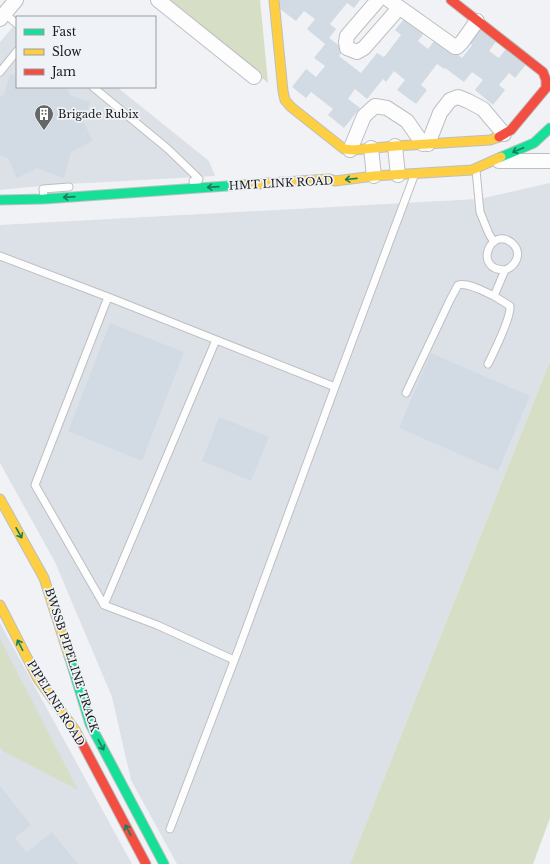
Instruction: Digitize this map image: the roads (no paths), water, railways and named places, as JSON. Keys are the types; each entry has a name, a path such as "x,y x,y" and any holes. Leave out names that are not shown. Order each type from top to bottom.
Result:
{"street":[{"path":"2,16 16,0"},
{"path":"158,0 254,77"},
{"path":"274,0 282,91 285,100 291,107 338,145 344,149 350,150 490,140 497,138 511,130 546,88 547,77 543,72 452,0"},
{"path":"378,0 347,36 347,48 357,52 364,48 394,4 455,47 462,42 477,21"},
{"path":"426,144 440,113 450,100 458,96 483,109 504,134"},
{"path":"350,150 364,116 375,106 386,108 407,122 426,144"},
{"name":"HMT LINK ROAD","path":"0,200 44,199 86,193 330,179 335,180 472,170 534,143 550,128"},
{"path":"395,146 398,175"},
{"path":"371,148 374,176"},
{"path":"492,161 550,161"},
{"name":"BWSSB PIPELINE TRACK","path":"0,499 44,578 90,724 164,864"},
{"name":"PIPELINE ROAD","path":"0,605 38,679 75,730 146,864"}],"lane":[{"path":"2,16 16,23"},
{"path":"0,72 16,52"},
{"path":"94,88 168,149 199,179 198,181 183,182"},
{"path":"476,168 480,212 494,242"},
{"path":"170,829 415,174"},
{"path":"44,199 40,189 78,187"},
{"path":"503,239 512,243 517,250 514,265 504,270 499,270 490,265 486,255 490,245 503,239"},
{"path":"0,256 335,387"},
{"path":"494,296 504,270"},
{"path":"406,393 458,285 462,284 477,288 510,306 510,311 500,338 488,364"},
{"path":"108,297 35,485 104,605 156,625 234,660"},
{"path":"104,605 216,340"}],"place":[{"name":"Brigade Rubix","path":"44,131"}]}
